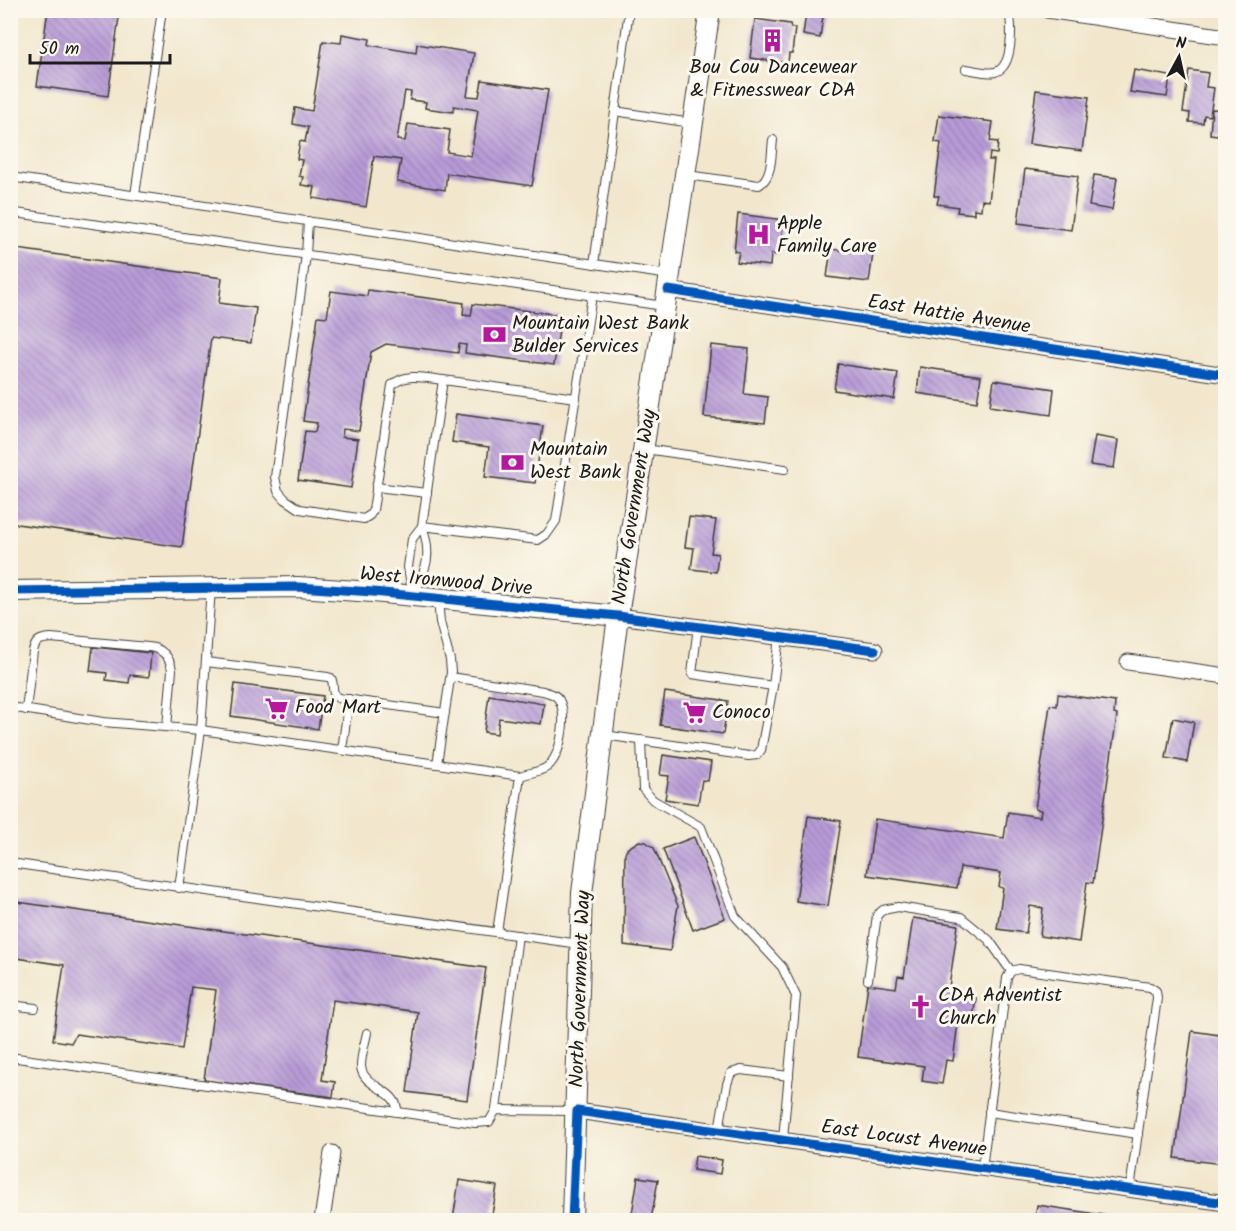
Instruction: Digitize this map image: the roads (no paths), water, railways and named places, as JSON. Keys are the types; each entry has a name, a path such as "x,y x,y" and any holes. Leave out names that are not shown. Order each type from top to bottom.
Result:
{"main road":[{"name":"North Government Way","path":"572,1221 582,893 618,616 710,10"},
{"name":"West Ironwood Drive","path":"10,591 297,587 618,616"}],"street":[{"path":"1047,10 1226,37"},
{"name":"East Hattie Avenue","path":"668,291 1226,375"},
{"name":"West Ironwood Drive","path":"618,616 875,650"},
{"path":"1128,663 1226,676"},
{"name":"East Locust Avenue","path":"577,1111 1226,1203"},
{"path":"322,1221 332,1153"}],"lane":[{"path":"135,195 162,10"},
{"path":"594,264 629,10"},
{"path":"966,69 998,71 1005,65 1012,23 1009,10"},
{"path":"615,111 693,123"},
{"path":"686,175 759,185 768,176 773,140"},
{"path":"10,175 17,178 594,264 668,291"},
{"path":"10,215 16,213 592,296 668,291"},
{"path":"308,221 306,255 275,477 278,491 285,500 300,509 364,519 370,515 373,510 393,385 399,379 407,377 443,380 576,398"},
{"path":"422,526 538,540 547,534 556,521 592,296"},
{"path":"413,596 408,567 412,539 422,526 443,380"},
{"path":"644,449 785,469"},
{"path":"376,487 427,493"},
{"path":"413,596 426,569 428,542 422,526"},
{"path":"179,888 201,730 211,588"},
{"path":"437,764 451,677 450,660 440,622 438,599"},
{"path":"698,626 692,674 773,686"},
{"path":"603,735 749,756 757,755 761,750 773,686 779,637"},
{"path":"26,710 33,651 36,642 40,639 148,646 164,653 170,661 172,670 167,727"},
{"path":"206,662 328,677 332,678 332,689 338,698 445,713"},
{"path":"10,707 103,722 201,730 519,776 545,769 555,758 561,740 563,711 559,699 554,695 543,691 451,677"},
{"path":"342,750 349,699"},
{"path":"641,740 642,789 653,800 700,827 735,916 782,967 796,996 783,1139"},
{"path":"497,932 519,776"},
{"path":"10,863 581,944"},
{"path":"868,980 877,915 883,910 898,907 961,916 989,940 1011,971"},
{"path":"10,1058 475,1123 489,1122 496,1110 518,935"},
{"path":"982,1169 1007,978 1011,971 1019,969 1150,987 1156,992 1157,998 1130,1190"},
{"path":"10,1005 35,1008"},
{"path":"367,1033 361,1067 364,1076 394,1100 397,1112"},
{"path":"719,1130 731,1073 741,1070 789,1076"},
{"path":"496,1110 577,1111"},
{"path":"989,1112 1138,1134"}],"place":[{"name":"Bou Cou Dancewear & Fitnesswear CDA","path":"773,41"},
{"name":"Apple Family Care","path":"759,235"},
{"name":"Mountain West Bank Bulder Services","path":"494,335"},
{"name":"Mountain West Bank","path":"512,462"},
{"name":"Food Mart","path":"277,708"},
{"name":"Conoco","path":"694,713"},
{"name":"CDA Adventist Church","path":"920,1007"}]}
